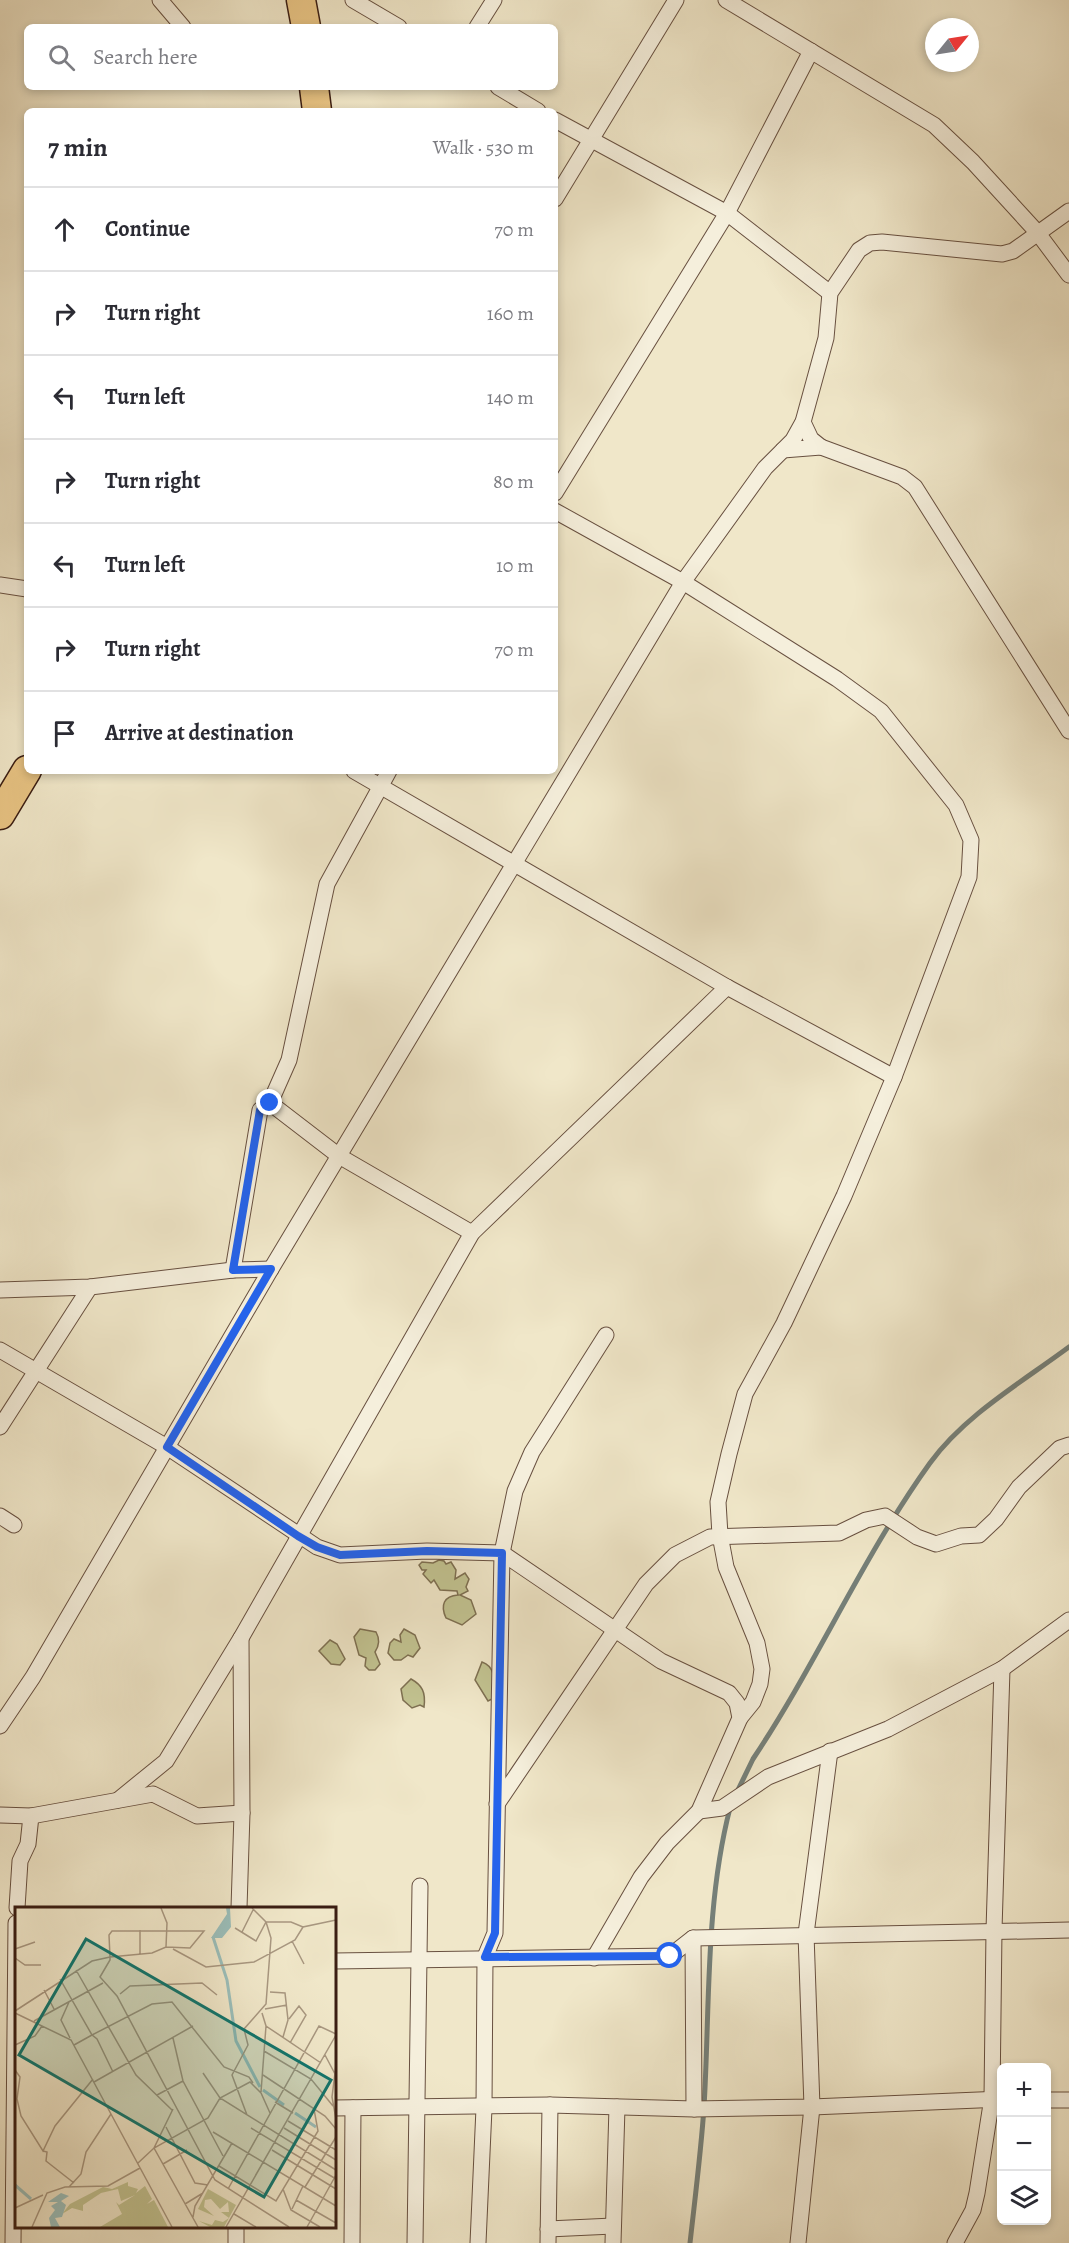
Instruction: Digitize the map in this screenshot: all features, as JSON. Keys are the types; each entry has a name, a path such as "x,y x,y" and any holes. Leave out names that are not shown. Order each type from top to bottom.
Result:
{"highway":[{"path":"301,0 305,24"},
{"path":"314,90 317,108"},
{"path":"0,815 25,774"}],"street":[{"path":"160,0 180,24"},
{"path":"353,0 394,24"},
{"path":"479,24 494,0"},
{"path":"558,194 676,0"},
{"path":"726,0 934,125 973,162 1037,232 1069,275"},
{"path":"558,488 727,213 811,51"},
{"path":"503,90 533,108"},
{"path":"558,122 727,213 830,293"},
{"path":"558,132 591,138"},
{"path":"0,1726 39,1667 271,1269 683,582 765,468 793,440 803,422 826,338 830,293 859,250 870,243 882,242 938,250 1002,254 1013,251 1069,211"},
{"path":"803,422 811,439 821,447 902,477 915,487 1069,730"},
{"path":"783,450 821,447"},
{"path":"558,513 683,582 837,679 881,711 956,805 970,840 969,878 894,1077 829,1228 784,1323 745,1394 718,1502 720,1535 726,1567 757,1643 762,1669 760,1684 753,1702 740,1718 699,1811 667,1843 641,1876 594,1958"},
{"path":"0,585 24,589"},
{"path":"359,774 514,861 727,987 894,1077"},
{"path":"233,1270 252,1170 256,1124 260,1110 270,1103 289,1060 327,884 387,774"},
{"path":"118,1800 166,1761 241,1638 472,1233 727,987"},
{"path":"270,1103 339,1156 472,1233"},
{"path":"0,1290 90,1287 233,1270 271,1269"},
{"path":"0,1427 34,1370 90,1287"},
{"path":"478,2243 484,2108 485,1957 495,1933 502,1553 515,1491 532,1452 606,1335"},
{"path":"0,1350 167,1447 317,1547 340,1555 427,1551 502,1553 661,1660 729,1693 737,1703 740,1718"},
{"path":"497,1804 646,1584 675,1555 710,1536 747,1537 839,1533 866,1520 885,1516 917,1538 936,1544 950,1538 979,1535 996,1519 1019,1486 1060,1448 1069,1445"},
{"path":"0,1516 14,1525"},
{"path":"699,1811 722,1808 768,1778 888,1729 1002,1669 1069,1620"},
{"path":"239,1907 242,1814 241,1638"},
{"path":"955,2243 973,2210 997,2098 994,1930 1002,1669"},
{"path":"798,2242 812,2108 806,1934 830,1751"},
{"path":"0,1815 31,1816 153,1794 197,1816 242,1814"},
{"path":"17,1907 20,1860 30,1837 31,1816"},
{"path":"416,2243 420,1886"},
{"path":"13,2243 10,1964 15,1930"},
{"path":"336,1961 420,1961 485,1957 594,1958 657,1954 670,1956 693,1938 1069,1930"},
{"path":"693,1938 694,2109"},
{"path":"336,2108 418,2106 484,2108 550,2104 694,2109 812,2108 997,2098"},
{"path":"1051,2100 1069,2100"},
{"path":"550,2104 548,2236 613,2226"},
{"path":"613,2243 617,2107"},
{"path":"352,2243 353,2108"}],"green space":[{"path":"439,1560 446,1564 451,1562 456,1570 455,1579 465,1573 469,1579 466,1587 468,1591 460,1595 471,1600 476,1614 462,1625 446,1618 443,1609 446,1599 458,1595 457,1591 440,1590 434,1580 431,1583 423,1574 426,1570 422,1570 419,1565 422,1562 433,1563"},
{"path":"360,1629 376,1632 378,1642 375,1652 380,1664 375,1670 369,1670 365,1666 366,1658 359,1655 354,1637"},
{"path":"404,1629 415,1635 420,1648 413,1657 408,1655 401,1660 394,1660 388,1653 390,1643 394,1639 401,1642 400,1635"},
{"path":"330,1640 337,1644 345,1659 340,1665 331,1664 319,1651"},
{"path":"482,1662 487,1664 494,1677 494,1698 488,1701 475,1680"},
{"path":"411,1679 422,1690 424,1707 420,1705 412,1708 403,1700 401,1689"}],"waterway":[{"path":"736,1794 753,1759 798,1685 861,1572 930,1463 977,1414 1069,1347"},
{"path":"690,2243 704,2107 712,1919 716,1882 730,1808"}],"route":[{"path":"270,1103 260,1110 256,1124 252,1170 233,1270 271,1269 167,1447 298,1536 317,1547 340,1555 427,1551 502,1553 495,1933 485,1957 594,1958 657,1954 670,1956"}]}
